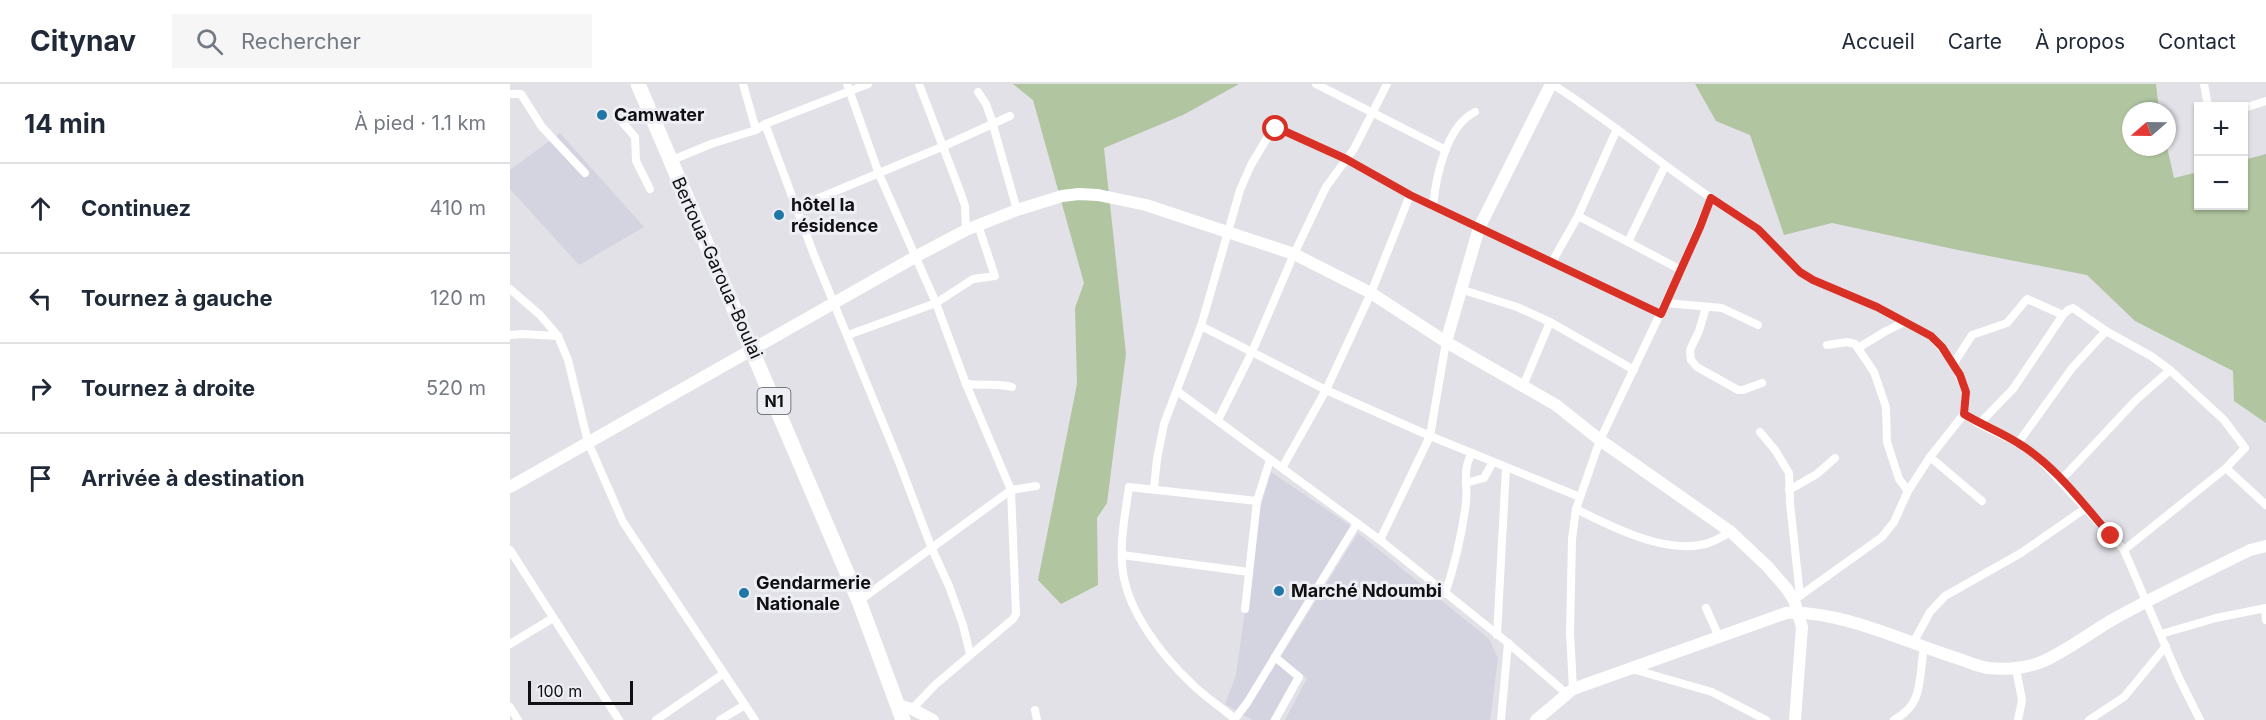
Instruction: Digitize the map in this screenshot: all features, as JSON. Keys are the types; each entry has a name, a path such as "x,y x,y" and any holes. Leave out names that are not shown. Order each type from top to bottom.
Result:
{"highway":[{"name":"Bertoua-Garoua-Boulai","path":"638,84 859,601 904,712"}],"street":[{"path":"743,84 756,130"},
{"path":"670,161 711,144 756,130 848,88 868,84"},
{"path":"919,84 965,206 966,230"},
{"path":"1316,84 1446,150"},
{"path":"1218,420 1252,352 1326,187 1354,149 1387,84"},
{"path":"1380,540 1430,436 1446,342 1479,228 1551,84 1758,229 1800,272 1813,280 1877,307 1931,336 1954,363 1966,392 1964,414 1930,457 1908,492 1894,522 1882,537 1786,613 1570,691 1536,720"},
{"path":"2204,84 2207,102"},
{"path":"848,88 879,174 936,303 966,384 1011,490 1016,614 904,712"},
{"path":"978,92 986,104 993,124 1017,210"},
{"path":"510,94 521,94 542,127 585,173"},
{"path":"2248,107 2266,101"},
{"path":"1433,206 1436,181 1446,150 1459,123 1475,112"},
{"path":"795,207 879,174 1010,116"},
{"path":"623,123 635,137 636,161 650,189"},
{"path":"765,124 795,207 900,462 932,549 949,586 963,625 970,654"},
{"path":"1154,488 1164,424 1201,326 1247,173 1270,132 1276,129 1346,159 1410,195 1661,314"},
{"path":"1552,262 1578,216 1617,129"},
{"path":"1628,242 1665,166"},
{"path":"510,487 835,304 915,256 966,230 1017,210 1062,196 1098,195 1146,205 1294,254 1371,293 1446,342 1556,405 1600,440 1731,532 1768,567 1797,603 1823,616 1884,632 1986,668 2016,669 2046,660 2147,601 2250,550 2266,546"},
{"path":"1282,468 1326,390 1371,293 1410,195"},
{"path":"1570,691 1572,539 1576,509 1600,440 1661,314 1711,198"},
{"path":"1578,216 1681,270"},
{"path":"848,334 936,303 966,282 995,276 978,225"},
{"path":"510,289 540,315 558,336 570,370 588,442 623,522 755,720"},
{"path":"1460,289 1517,307 1550,322 1634,370"},
{"path":"1954,363 1972,335 2007,323 2027,299 2063,315"},
{"path":"1666,303 1722,308 1758,325"},
{"path":"1706,307 1699,331 1690,350 1691,360 1697,367 1738,390 1762,384"},
{"path":"1979,424 2013,389 2068,310 2078,310 2106,331 2151,356 2170,370 2224,420 2245,450 2124,550"},
{"path":"1523,386 1550,322"},
{"path":"1858,348 1905,322"},
{"path":"1201,326 1326,390 1430,436 1580,497"},
{"path":"2018,442 2072,368 2106,331"},
{"path":"510,335 522,333 558,336"},
{"path":"1827,345 1847,342 1858,348 1874,372 1886,407 1887,442 1899,479 1908,492"},
{"path":"2061,480 2136,400 2170,370"},
{"path":"966,384 982,386 997,384 1012,387"},
{"path":"1177,391 1380,540 1445,594 1570,691"},
{"path":"1964,414 1979,424 2018,442 2037,456 2124,550 2200,720"},
{"path":"1760,432 1788,469 1797,603 1802,627 1795,720"},
{"path":"1445,594 1463,522 1466,500 1466,465 1472,453"},
{"path":"1930,457 1982,501"},
{"path":"1789,490 1823,470 1835,458"},
{"path":"1245,609 1257,501 1270,460"},
{"path":"1466,483 1484,478 1493,462"},
{"path":"1497,634 1506,468"},
{"path":"2226,468 2266,505"},
{"path":"859,601 1011,490 1036,486"},
{"path":"1257,501 1129,487 1123,527 1123,573 1128,596 1138,617 1155,641 1192,684 1235,719 1357,523"},
{"path":"1894,720 1905,714 1917,698 1918,645 1930,612 1945,596 2021,553 2086,508"},
{"path":"1576,509 1630,533 1680,546 1706,544 1731,532"},
{"path":"510,550 619,720"},
{"path":"1122,555 1250,572"},
{"path":"1706,608 1719,637"},
{"path":"2161,634 2216,618 2265,608 2266,620"},
{"path":"510,644 553,618"},
{"path":"1501,720 1508,643"},
{"path":"2089,720 2124,697 2166,646"},
{"path":"1275,657 1299,677 1275,720"},
{"path":"1629,668 1712,692 1766,720"},
{"path":"2016,669 2022,700 2018,720"},
{"path":"656,720 723,674"},
{"path":"720,720 745,705"},
{"path":"510,707 518,720"},
{"path":"1035,710 1037,720"},
{"path":"904,712 933,720"}],"shaded area":[{"path":"560,133 644,227 579,265 510,189 510,170"},
{"name":"Marché Ndoumbi","path":"1271,472 1351,526 1271,656 1295,675 1270,720 1252,720 1225,704 1236,675 1259,512"},
{"path":"1358,533 1489,639 1498,658 1490,720 1285,720 1307,678 1280,658"}],"green space":[{"path":"1013,84 1239,84 1183,115 1104,148 1126,354 1107,503 1097,518 1098,585 1061,604 1038,580 1077,384 1075,308 1084,283 1033,100"},
{"path":"1695,84 2156,84 2158,102 2122,102 2122,156 2169,156 2174,178 2194,173 2194,210 2248,210 2248,159 2266,154 2266,423 2234,401 2233,371 2135,321 2087,275 1832,223 1784,235 1750,135 1716,121"}],"place":[{"name":"Camwater","path":"602,115"},
{"name":"hôtel la résidence","path":"779,215"},
{"name":"Marché Ndoumbi","path":"1279,591"},
{"name":"Gendarmerie Nationale","path":"744,593"}],"route":[{"path":"1276,129 1346,159 1410,195 1661,314 1711,198 1742,216 1758,229 1800,272 1813,280 1877,307 1931,336 1954,363 1960,375 1966,392 1967,404 1964,414 1979,424 2018,442 2037,456 2111,536"}]}
